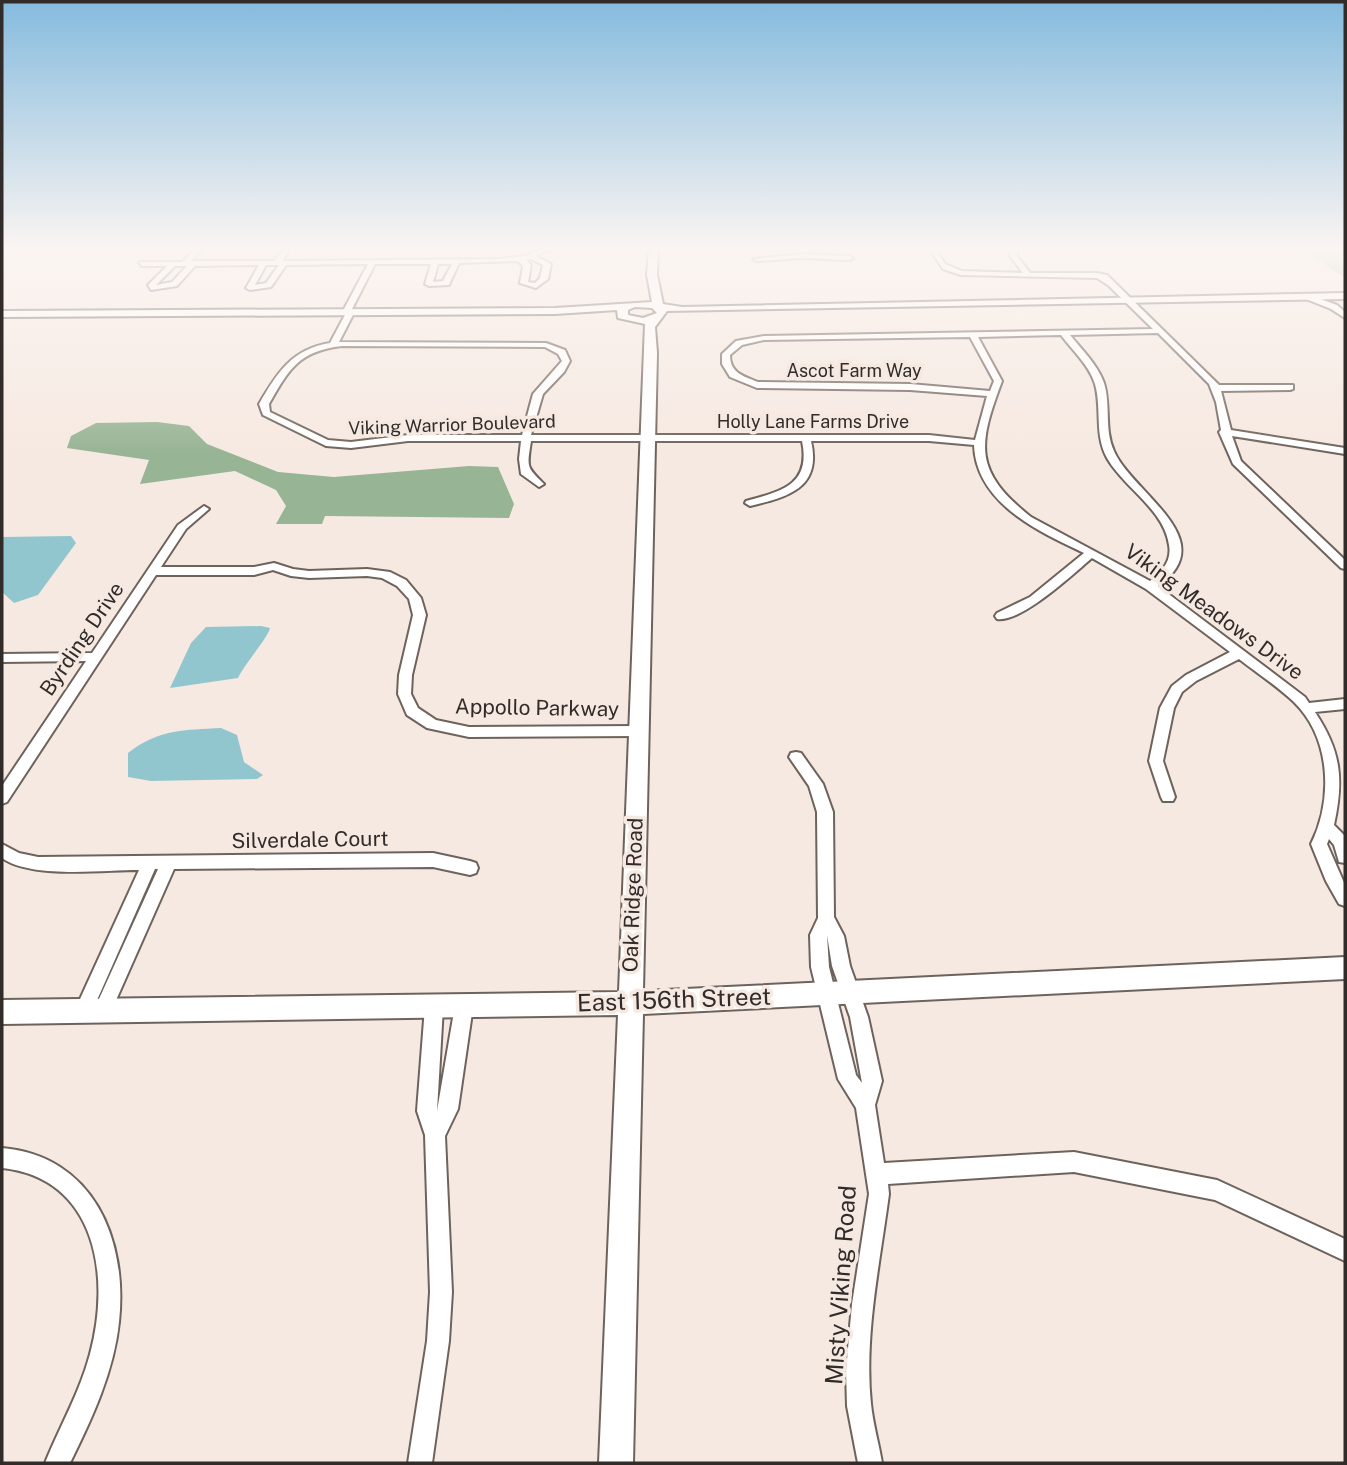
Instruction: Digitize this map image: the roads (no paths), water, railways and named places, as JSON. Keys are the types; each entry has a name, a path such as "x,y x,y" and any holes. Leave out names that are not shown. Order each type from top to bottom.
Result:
{"street":[{"path":"351,316 338,344 535,342 556,348 565,357 565,366 538,392 522,461 526,474 539,484"},
{"name":"Oak Ridge Road","path":"628,316 641,340 649,369"},
{"path":"632,316 638,321 650,316"},
{"name":"Oak Ridge Road","path":"616,1463 649,327 656,316"},
{"path":"1144,316 1150,324 1160,329 1216,388 1222,404 1228,447 1248,475 1345,566"},
{"path":"973,334 1160,329"},
{"path":"1063,332 1093,369 1101,388 1103,437 1112,459 1159,515 1175,541 1176,555 1167,576 1149,586"},
{"name":"Ascot Farm Way","path":"973,334 753,339 733,346 726,354 726,361 733,375 757,385 935,387 993,394"},
{"name":"Viking Meadows Drive","path":"973,334 998,377 978,454 991,485 1009,504 1038,527 1128,572 1149,586 1239,653 1305,708 1330,752 1334,826 1320,844 1334,881 1345,899"},
{"name":"Viking Warrior Boulevard","path":"338,344 300,354 288,364 264,404 266,414 326,443 351,445 408,438 647,438"},
{"path":"1216,388 1290,387"},
{"path":"1224,432 1345,452"},
{"name":"Holly Lane Farms Drive","path":"647,438 929,438 979,443"},
{"path":"750,503 779,495 798,484 809,471 812,456 806,438"},
{"name":"Byrding Drive","path":"2,798 187,520 204,509"},
{"path":"1002,617 1034,600 1090,554"},
{"name":"Appollo Parkway","path":"153,571 254,571 274,566 286,572 377,574 408,589 418,604 419,617 403,690 411,707 435,724 469,732 638,730"},
{"path":"1168,797 1156,761 1167,708 1177,689 1191,678 1239,653"},
{"path":"2,658 96,657"},
{"path":"1305,708 1345,704"},
{"path":"796,757 816,784 825,812 826,918 818,934 838,992"},
{"path":"1334,826 1345,857"},
{"path":"2,850 15,859 38,864 150,863 93,1010"},
{"name":"Silverdale Court","path":"150,863 433,860 470,868"},
{"path":"93,1010 169,862"},
{"path":"826,918 836,936 838,992"},
{"name":"East 156th Street","path":"2,1012 630,1003 1345,968"},
{"name":"Misty Viking Road","path":"838,992 848,1080 865,1105 879,1194 863,1304 858,1371 859,1406 870,1463"},
{"path":"436,1135 448,1109 464,1006"},
{"path":"419,1463 437,1354 440,1304 436,1135 427,1111 434,1007"},
{"path":"2,1158 29,1163 49,1172 79,1194 89,1208 106,1252 109,1303 104,1343 93,1383 57,1463"},
{"path":"876,1174 1074,1162 1217,1190 1345,1250"}],"water":[{"path":"71,536 76,543 38,595 14,603 2,592 2,537"},
{"path":"206,627 270,628 238,678 170,688 191,643"},
{"path":"221,728 237,735 244,762 263,775 257,779 151,781 128,777 128,753 150,739 172,732"}]}
